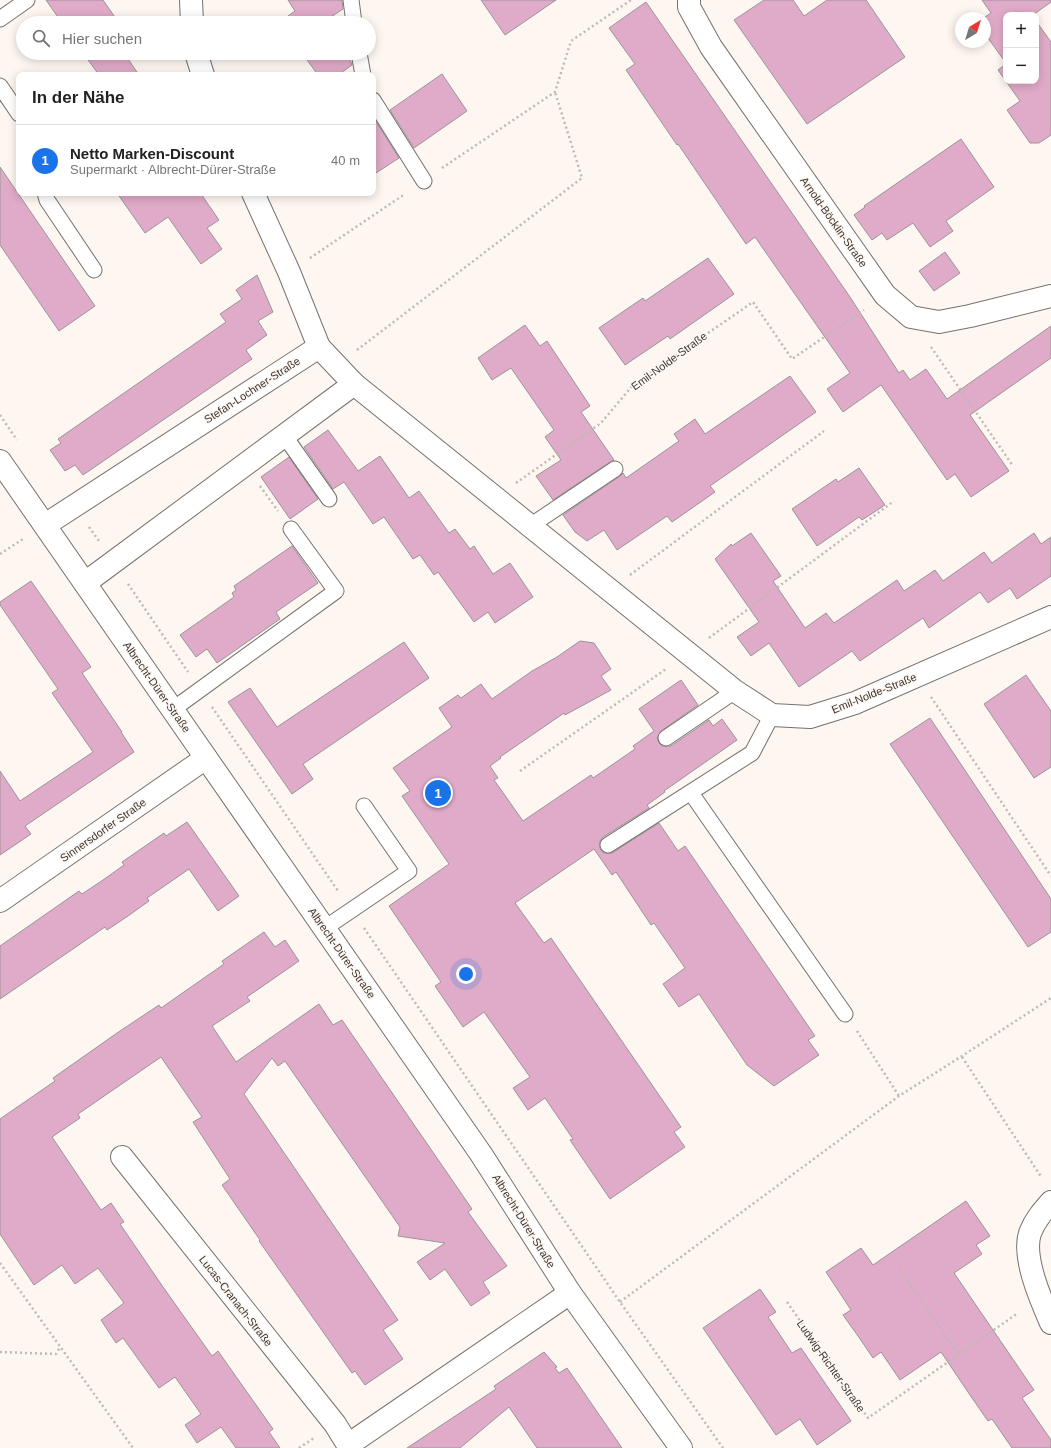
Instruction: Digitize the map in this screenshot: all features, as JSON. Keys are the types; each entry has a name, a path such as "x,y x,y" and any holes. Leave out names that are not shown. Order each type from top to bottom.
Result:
{"street":[{"path":"191,0 192,16"},
{"name":"Arnold-Böcklin-Straße","path":"689,0 689,7 711,47 885,295 911,316 939,322 1051,296"},
{"path":"198,60 202,72"},
{"path":"254,196 289,272 319,347"},
{"name":"Emil-Nolde-Straße","path":"319,347 354,384 735,691 772,715 810,717 855,703 1051,617"},
{"name":"Stefan-Lochner-Straße","path":"45,525 319,347"},
{"path":"85,583 354,384"},
{"name":"Albrecht-Dürer-Straße","path":"0,461 481,1154 570,1293 681,1448"},
{"name":"Sinnersdorfer Straße","path":"0,901 206,758"},
{"name":"Lucas-Cranach-Straße","path":"122,1157 335,1424 349,1447 570,1293"},
{"path":"1051,1202 1039,1216 1030,1234 1027,1253 1040,1297 1051,1323"}],"lane":[{"path":"0,19 27,0"},
{"path":"351,0 353,16"},
{"path":"360,60 362,72"},
{"path":"0,86 16,110"},
{"path":"376,105 424,181"},
{"path":"45,196 46,200 94,270"},
{"path":"284,435 329,499"},
{"path":"530,526 615,469"},
{"path":"172,710 336,591 291,529"},
{"path":"666,738 735,691"},
{"path":"608,845 752,753 772,715"},
{"path":"691,793 846,1014"},
{"path":"325,928 409,871 364,806"}],"path":[{"path":"336,365 582,178 555,92 571,41 631,0"},
{"path":"289,272 555,92"},
{"name":"Emil-Nolde-Straße","path":"495,498 601,423 633,385 753,302 792,359 885,295"},
{"path":"911,316 1013,466"},
{"path":"610,590 824,431"},
{"path":"245,464 291,529"},
{"path":"917,676 1051,876"},
{"path":"620,1302 899,1096 1051,998"},
{"path":"846,1014 899,1096"},
{"path":"962,1056 1042,1179"},
{"path":"0,1263 133,1448"},
{"path":"899,1269 958,1355"},
{"name":"Ludwig-Richter-Straße","path":"786,1302 868,1418 1040,1297"},
{"path":"0,1352 56,1354 60,1347"}],"building":[{"path":"46,0 103,0 114,16 57,16"},
{"path":"288,0 342,0 343,9 332,16 288,16 295,11"},
{"path":"481,0 556,0 505,35"},
{"path":"764,0 793,0 804,16 827,0 866,0 905,57 807,124 734,20"},
{"path":"982,0 1051,0 1051,2 1037,12 1003,12 1003,59 991,42 990,12"},
{"path":"646,2 850,297 899,373 903,370 910,380 926,369 947,399 1051,326 1051,358 970,415 1009,471 971,497 955,474 947,480 881,385 843,412 827,389 850,373 755,237 746,244 626,70 635,64 609,28"},
{"path":"1039,25 1051,42 1051,135 1039,143 1030,143 1007,110 1020,101 1008,84 1039,84"},
{"path":"88,60 129,60 137,72 97,72"},
{"path":"307,60 350,60 352,65 342,72 316,72"},
{"path":"1003,66 1003,77 998,70"},
{"path":"442,74 467,111 414,148 390,110"},
{"path":"376,122 399,158 376,173"},
{"path":"961,139 994,187 946,221 953,231 930,247 913,223 887,240 882,233 872,240 854,215 865,207 864,206"},
{"path":"0,167 16,190 16,196 20,196 95,306 59,331 0,245"},
{"path":"119,196 202,196 219,220 207,228 222,249 201,264 168,217 145,233"},
{"path":"945,252 960,273 934,291 919,271"},
{"path":"708,258 734,294 670,339 668,336 625,365 599,328 643,298 645,301"},
{"path":"257,275 273,312 258,321 267,335 246,350 252,359 83,475 75,465 65,471 50,450 61,443 58,439 226,322 220,314 242,299 236,290"},
{"path":"525,325 540,346 547,341 590,406 581,412 614,460 553,500 536,476 561,460 545,437 554,430 511,368 492,380 478,358"},
{"path":"790,376 816,412 710,486 715,492 672,522 667,516 617,550 604,530 587,541 575,532 563,515 623,473 626,478 679,441 674,434 695,419 705,434"},
{"path":"328,430 358,471 380,456 409,498 419,491 449,533 455,529 470,549 474,546 493,574 510,563 533,597 495,623 488,612 474,622 438,572 434,575 420,555 413,559 384,517 373,524 344,482 333,489 304,447"},
{"path":"289,457 318,499 290,519 261,477"},
{"path":"859,468 885,505 862,520 859,517 817,546 792,509 836,479 838,482"},
{"path":"751,533 781,576 773,581 805,628 826,613 834,623 897,580 904,591 935,570 943,581 984,552 992,563 1034,533 1041,544 1051,537 1051,576 1017,599 1010,588 988,603 980,592 929,628 923,618 860,661 852,651 799,687 769,643 751,656 737,637 759,622 715,559 731,544 732,546"},
{"path":"292,546 318,583 276,612 280,619 217,663 207,649 196,657 180,635 234,597 232,593 236,590 234,586"},
{"path":"31,581 91,667 82,673 134,752 25,826 31,834 0,855 0,771 20,801 93,752 52,693 58,689 0,605 0,602"},
{"path":"580,641 594,643 611,669 601,676 611,690 565,715 564,713 500,757 501,758 490,766 498,778 494,780 523,821 591,775 593,778 635,749 633,746 654,731 639,709 681,680 698,705 661,731 657,738 659,743 662,746 671,746 709,720 713,726 722,719 737,740 664,791 665,792 647,805 649,808 603,837 600,841 600,849 604,853 612,853 659,823 678,851 685,846 815,1036 808,1040 819,1055 774,1086 747,1065 699,994 679,1007 663,984 685,968 654,923 651,925 616,872 612,875 594,849 515,903 544,943 551,938 681,1127 674,1132 685,1147 610,1199 570,1140 573,1139 545,1098 528,1110 513,1088 530,1077 484,1012 463,1027 435,986 441,982 389,906 449,864 402,796 410,791 393,768 452,727 439,708 458,695 461,698 481,684 492,699 532,671 557,657"},
{"path":"404,642 429,678 303,764 313,779 292,794 228,702 250,688 277,727"},
{"path":"1026,675 1051,711 1051,767 1034,778 984,704"},
{"path":"930,718 1051,899 1051,932 1028,947 890,744"},
{"path":"187,822 239,896 218,911 189,869 147,898 149,901 128,916 107,930 105,927 0,999 0,946 79,891 82,894 103,880 124,865 122,862 164,833 166,836"},
{"path":"264,932 275,947 285,940 299,961 247,997 250,1001 212,1026 236,1062 319,1004 333,1025 342,1020 472,1209 468,1212 507,1266 483,1282 490,1293 471,1306 445,1269 430,1280 417,1262 445,1243 398,1236 400,1227 285,1061 278,1066 272,1058 244,1094 398,1320 383,1330 403,1359 365,1385 355,1371 352,1373 259,1241 260,1240 222,1185 230,1179 193,1122 202,1117 161,1057 78,1114 80,1118 52,1137 101,1210 111,1203 124,1222 120,1224 212,1356 218,1351 273,1429 269,1432 280,1448 236,1448 221,1427 197,1443 185,1425 201,1414 175,1377 159,1388 123,1338 116,1343 101,1320 124,1303 98,1268 75,1284 62,1265 34,1285 0,1234 0,1119 55,1081 53,1078 117,1033 159,1005 161,1008 224,964 222,961"},
{"path":"966,1201 990,1236 976,1245 982,1254 954,1273 1034,1390 1022,1398 1051,1440 1051,1448 1012,1448 992,1419 988,1421 941,1352 900,1380 881,1352 873,1358 843,1315 851,1310 826,1272 861,1248 873,1265"},
{"path":"760,1289 776,1312 768,1317 792,1353 801,1348 851,1421 817,1445 800,1419 776,1435 703,1328"},
{"path":"544,1352 557,1367 555,1368 559,1373 567,1368 622,1448 537,1448 509,1407 460,1448 407,1448 496,1389 494,1386"}],"place":[{"name":"Netto Marken-Discount","path":"438,793"}]}
